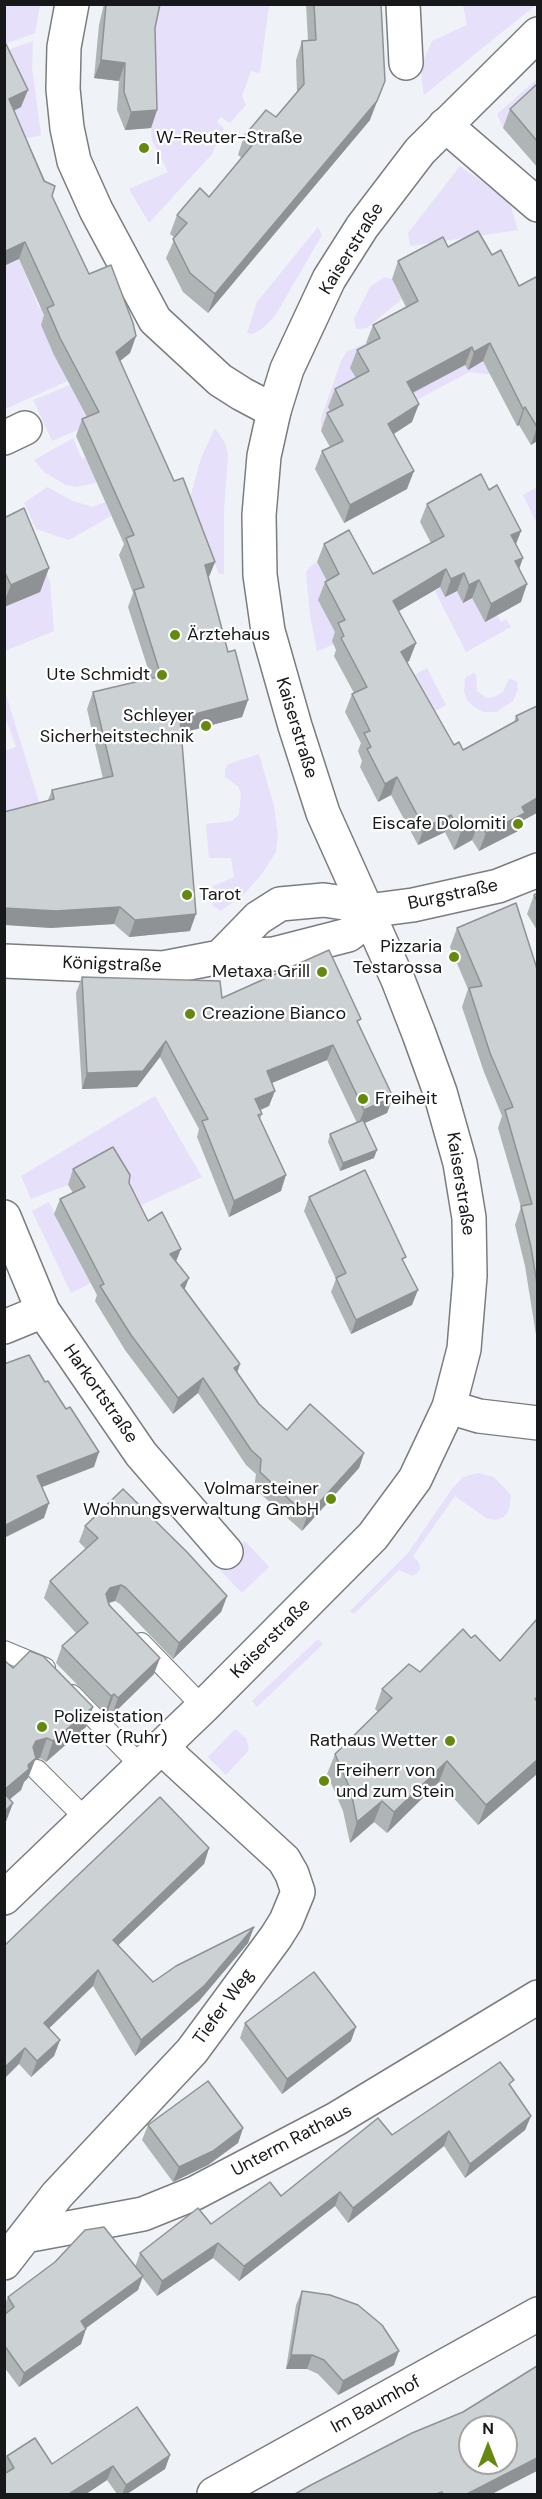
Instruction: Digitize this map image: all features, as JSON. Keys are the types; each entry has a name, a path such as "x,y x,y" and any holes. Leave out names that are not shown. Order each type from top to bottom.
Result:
{"street":[{"path":"72,4 64,47 63,89 67,128 74,161 96,210 156,320 220,380 274,411"},
{"path":"403,4 406,63"},
{"name":"Kaiserstraße","path":"4,1898 203,1707 373,1536 415,1479 449,1407 467,1329 470,1250 465,1188 440,1092 398,980 323,813 268,631 260,576 259,515 263,464 274,411 287,369 329,279 362,228 420,151 537,34"},
{"path":"445,125 537,205"},
{"name":"Burgstraße","path":"367,911 454,897 498,886 537,870"},
{"path":"219,957 258,918 280,904 324,900 344,903 367,911"},
{"name":"Königstraße","path":"4,961 163,968 219,957 274,954 348,935 356,929 367,911"},
{"name":"Harkortstraße","path":"4,1217 43,1311 141,1454 226,1552"},
{"path":"4,1326 43,1311"},
{"path":"449,1407 479,1416 537,1423"},
{"name":"Tiefer Weg","path":"4,2263 57,2195 192,2051 276,1937 286,1921 298,1892 284,1860 152,1757"},
{"name":"Unterm Rathaus","path":"25,2236 143,2214 195,2193 336,2119 537,1997"},
{"name":"Im Baumhof","path":"213,2494 537,2314"}],"lane":[{"path":"128,1629 203,1707"},
{"path":"4,1651 42,1666 152,1757"},
{"path":"37,1770 86,1818"}],"shaded area":[{"path":"5,5 40,5 35,33 5,44"},
{"path":"158,5 269,5 260,73 251,71 242,96 246,105 230,123 221,117 217,122 224,128 212,154 149,223 129,189 168,172 152,140 151,128 148,46"},
{"path":"463,5 536,5 424,95 420,68 432,41 467,25"},
{"path":"33,41 32,68 41,135 8,143 4,115 5,51"},
{"path":"537,79 537,97 503,128 497,114"},
{"path":"460,166 509,201 518,230 410,246 408,233"},
{"path":"318,227 322,235 275,316 262,329 252,334 247,333 257,302"},
{"path":"19,259 39,308 50,304 68,381 5,409 5,266"},
{"path":"384,277 392,279 402,299 367,328 356,329 354,319 370,287"},
{"path":"366,343 373,356 362,389 329,407 336,423 321,431 321,418 341,361 346,352"},
{"path":"494,355 505,376 469,372 404,407 400,400 430,371"},
{"path":"119,365 135,405 52,441 33,400"},
{"path":"215,428 225,443 228,455 224,510 224,574 219,574 190,498 201,458"},
{"path":"73,438 82,459 87,457 99,482 77,487 66,485 44,472 34,460"},
{"path":"47,487 73,501 93,507 105,502 111,516 69,540 36,529 24,503"},
{"path":"537,487 537,524 523,495"},
{"path":"39,552 50,582 54,631 5,651 5,607 40,591"},
{"path":"317,562 332,591 338,638 333,645 317,651 310,615 306,573 309,567"},
{"path":"440,588 457,591 472,598 485,621 497,615 501,622 506,619 511,627 466,652 435,591"},
{"path":"427,668 446,705 422,719 402,682"},
{"path":"473,673 476,674 477,691 486,698 503,692 509,679 517,681 518,689 513,701 496,712 484,712 474,707 467,700 464,691 465,678"},
{"path":"4,688 40,805 5,862 5,751 16,747 5,716"},
{"path":"259,754 274,806 278,835 276,852 262,874 245,893 221,911 212,905 213,886 234,877 231,858 209,858 206,824 232,821 239,814 241,794 238,786 225,777 225,769 228,764"},
{"path":"155,1096 202,1177 133,1209 96,1169 68,1185 31,1199 21,1176"},
{"path":"49,1202 91,1283 71,1293 32,1211"},
{"path":"478,1473 494,1477 511,1495 509,1510 504,1517 495,1520 486,1518 455,1496 413,1556 419,1563 420,1569 417,1573 412,1576 399,1570 354,1614 350,1611 408,1553 452,1489 463,1477"},
{"path":"245,1541 269,1567 242,1593 218,1568"},
{"path":"318,1639 323,1644 257,1707 252,1701"},
{"path":"235,1729 246,1738 249,1750 226,1775 208,1757"}],"building":[{"path":"106,4 160,4 155,28 157,110 131,112 124,92 125,63 101,60"},
{"path":"314,4 381,4 385,81 377,101 215,294 190,273 173,239 187,223 177,215 200,188 209,197 254,143 244,136 266,110 276,117 304,84 302,41 316,40"},
{"path":"5,42 28,90 9,99 44,181 55,186 52,196 89,274 111,265 133,323 136,336 116,352 174,481 183,478 215,562 205,565 228,652 235,650 248,700 180,718 196,914 135,920 120,907 56,911 4,908 4,812 54,799 52,790 113,776 93,692 161,676 134,590 144,587 126,538 134,535 82,419 99,412 60,338 47,308 54,305 25,242 4,252"},
{"path":"537,84 537,141 510,109"},
{"path":"478,231 492,255 501,250 519,286 536,277 537,280 537,427 525,407 523,409 490,343 474,352 472,347 407,382 419,404 388,424 414,471 350,505 322,451 343,441 327,413 343,405 335,389 369,371 357,350 380,338 373,325 418,301 398,261 443,237 448,247"},
{"path":"481,474 489,490 497,485 521,531 511,535 523,558 515,561 527,584 491,604 479,580 469,585 464,573 451,579 446,569 393,601 416,643 401,652 454,745 459,742 463,750 518,720 516,716 537,706 537,798 522,807 525,813 486,833 479,822 461,832 451,815 424,828 397,777 385,784 367,749 371,747 364,733 370,731 352,694 367,687 341,638 344,636 338,623 345,620 325,582 339,574 324,544 349,530 373,574 444,536 427,504"},
{"path":"24,508 49,568 11,585 4,571 4,518"},
{"path":"516,903 537,969 537,1284 521,1206 532,1204 505,1110 513,1107 490,1053 469,988 482,986 457,928"},
{"path":"329,950 361,1019 357,1021 393,1097 364,1110 333,1045 267,1071 275,1091 255,1099 262,1114 258,1115 286,1175 234,1201 202,1121 208,1119 166,1041 143,1071 87,1073 82,977 220,981 222,998"},
{"path":"363,1120 377,1150 343,1163 330,1134"},
{"path":"113,1147 130,1175 129,1183 148,1221 162,1212 181,1249 170,1254 189,1278 181,1285 240,1364 234,1368 259,1404 287,1430 310,1404 364,1453 307,1516 260,1472 261,1459 251,1450 203,1378 178,1398 131,1335 100,1286 104,1284 60,1199 85,1187 73,1169"},
{"path":"365,1170 406,1257 402,1259 418,1290 356,1320 336,1278 346,1273 309,1197"},
{"path":"29,1355 45,1382 48,1381 66,1409 70,1407 99,1452 37,1476 49,1503 4,1526 4,1364"},
{"path":"123,1489 187,1552 227,1596 179,1643 126,1588 121,1585 110,1588 106,1594 109,1605 160,1658 118,1698 114,1694 111,1696 62,1646 88,1623 50,1581 98,1538 85,1526"},
{"name":"Rathaus Wetter","path":"537,1619 537,1697 535,1699 537,1701 537,1760 486,1805 447,1761 394,1812 382,1801 357,1822 351,1791 335,1754 392,1698 382,1689 409,1664 420,1672 463,1629 471,1638 475,1635 500,1661"},
{"name":"Polizeistation Wetter (Ruhr)","path":"30,1651 43,1656 93,1707 53,1741 47,1738 36,1741 33,1747 36,1758 28,1765 29,1769 4,1790 4,1660 13,1668"},
{"path":"4,1793 13,1803 4,1812"},
{"path":"160,1797 209,1848 113,1940 153,1982 176,1966 254,1927 205,1985 141,2040 98,1970 44,2023 60,2040 37,2061 25,2048 4,2068 4,1946"},
{"path":"314,1972 356,2027 287,2079 245,2023"},
{"path":"500,2062 514,2080 509,2084 531,2116 470,2164 449,2131 353,2208 340,2192 244,2266 218,2243 162,2281 140,2253 198,2208 211,2224 270,2182 281,2196 378,2118 392,2135"},
{"path":"208,2081 243,2128 213,2151 179,2167 148,2125"},
{"path":"104,2227 143,2276 81,2321 86,2329 24,2373 4,2345 4,2315 14,2307 8,2297 55,2262 85,2230"},
{"path":"302,2291 330,2295 358,2305 382,2325 399,2351 343,2381 324,2360 312,2355 291,2355"},
{"path":"537,2366 537,2458 518,2468 518,2415 458,2415 458,2475 504,2475 467,2494 443,2494 442,2492 436,2494 295,2494 412,2433 463,2412"},
{"path":"137,2407 170,2455 126,2485 113,2466 69,2494 4,2494 4,2474 14,2468 7,2456 35,2438 52,2464"}],"place":[{"name":"W-Reuter-Straße I","path":"144,148"},
{"name":"Ärztehaus","path":"175,635"},
{"name":"Ute Schmidt","path":"162,675"},
{"name":"Schleyer Sicherheitstechnik","path":"206,726"},
{"name":"Eiscafe Dolomiti","path":"518,824"},
{"name":"Tarot","path":"187,895"},
{"name":"Pizzaria Testarossa","path":"454,957"},
{"name":"Metaxa Grill","path":"322,972"},
{"name":"Creazione Bianco","path":"190,1014"},
{"name":"Freiheit","path":"363,1099"},
{"name":"Volmarsteiner Wohnungsverwaltung GmbH","path":"331,1499"},
{"name":"Polizeistation Wetter (Ruhr)","path":"42,1727"},
{"name":"Rathaus Wetter","path":"450,1741"},
{"name":"Freiherr von und zum Stein","path":"324,1781"}]}
